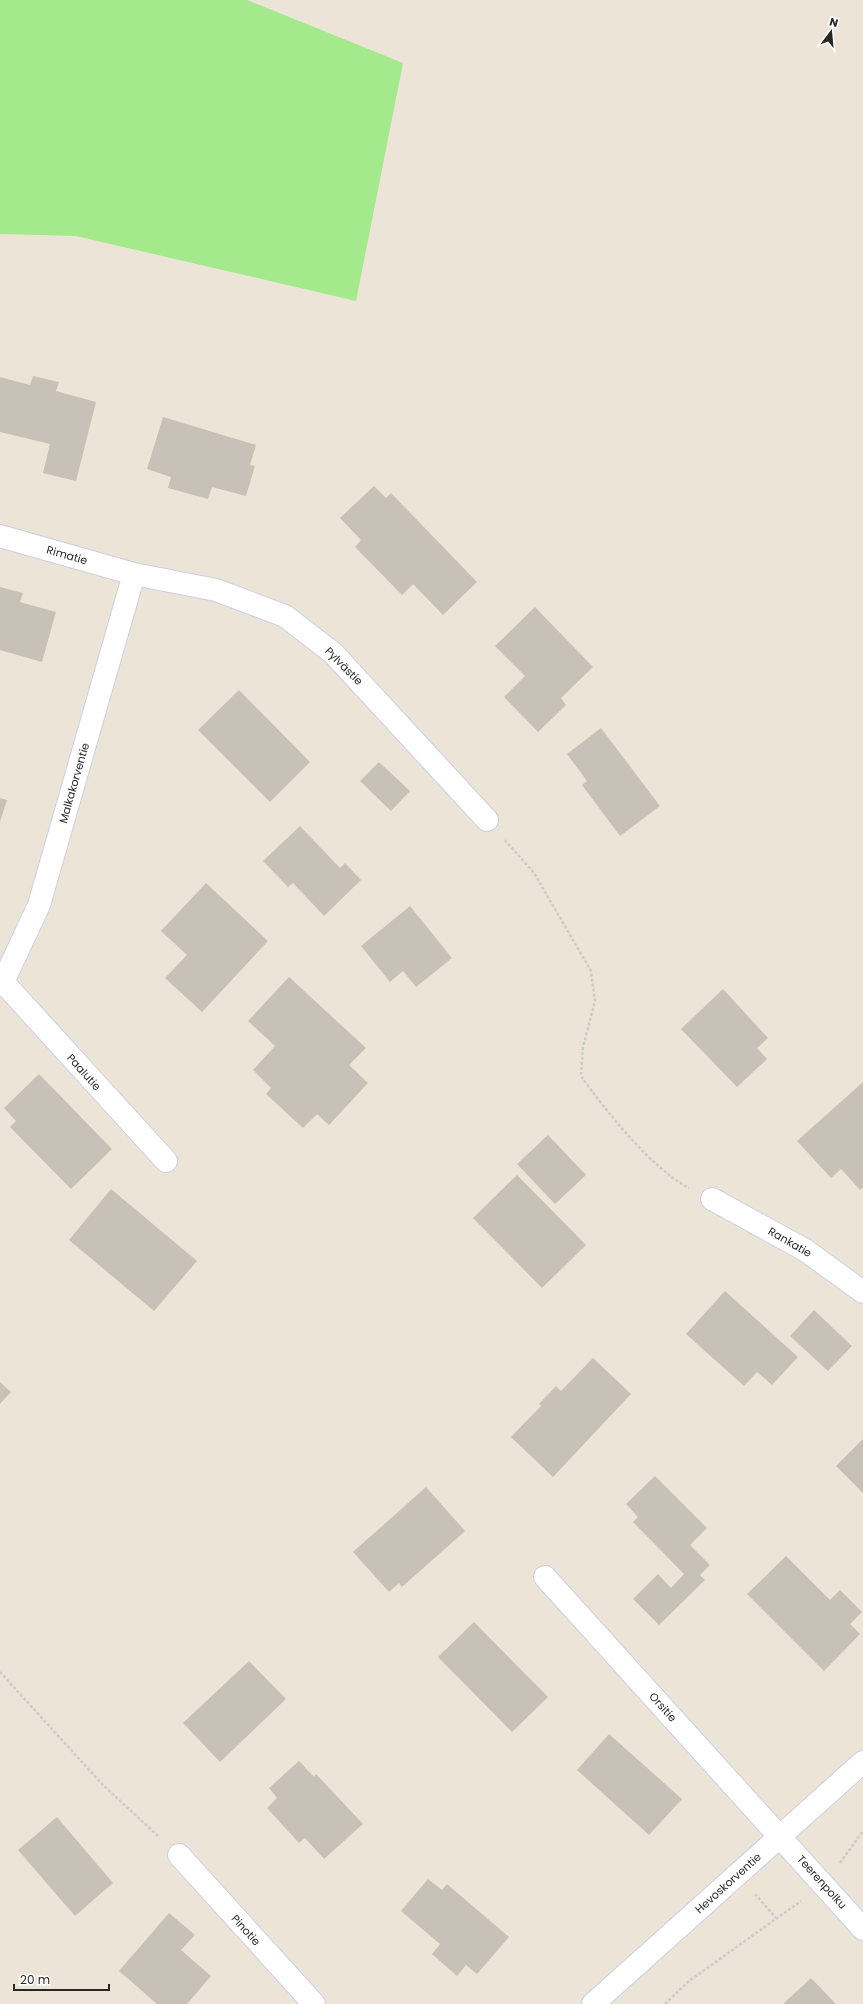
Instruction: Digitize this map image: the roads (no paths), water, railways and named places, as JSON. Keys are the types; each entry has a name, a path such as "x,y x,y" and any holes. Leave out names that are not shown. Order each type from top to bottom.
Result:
{"street":[{"name":"Rimatie","path":"0,536 134,574"},
{"name":"Pylvästie","path":"134,574 216,590 284,616 333,653 487,820"},
{"name":"Malkakorventie","path":"1,984 39,905 134,574"},
{"name":"Paalutie","path":"1,984 166,1161"},
{"name":"Rankatie","path":"712,1199 805,1250 863,1292"},
{"name":"Orsitie","path":"545,1577 780,1837"},
{"name":"Hevoskorventie","path":"593,2004 863,1762"},
{"name":"Teerenpolku","path":"780,1837 825,1885 863,1929"},
{"name":"Pinotie","path":"179,1855 314,2004"}]}
